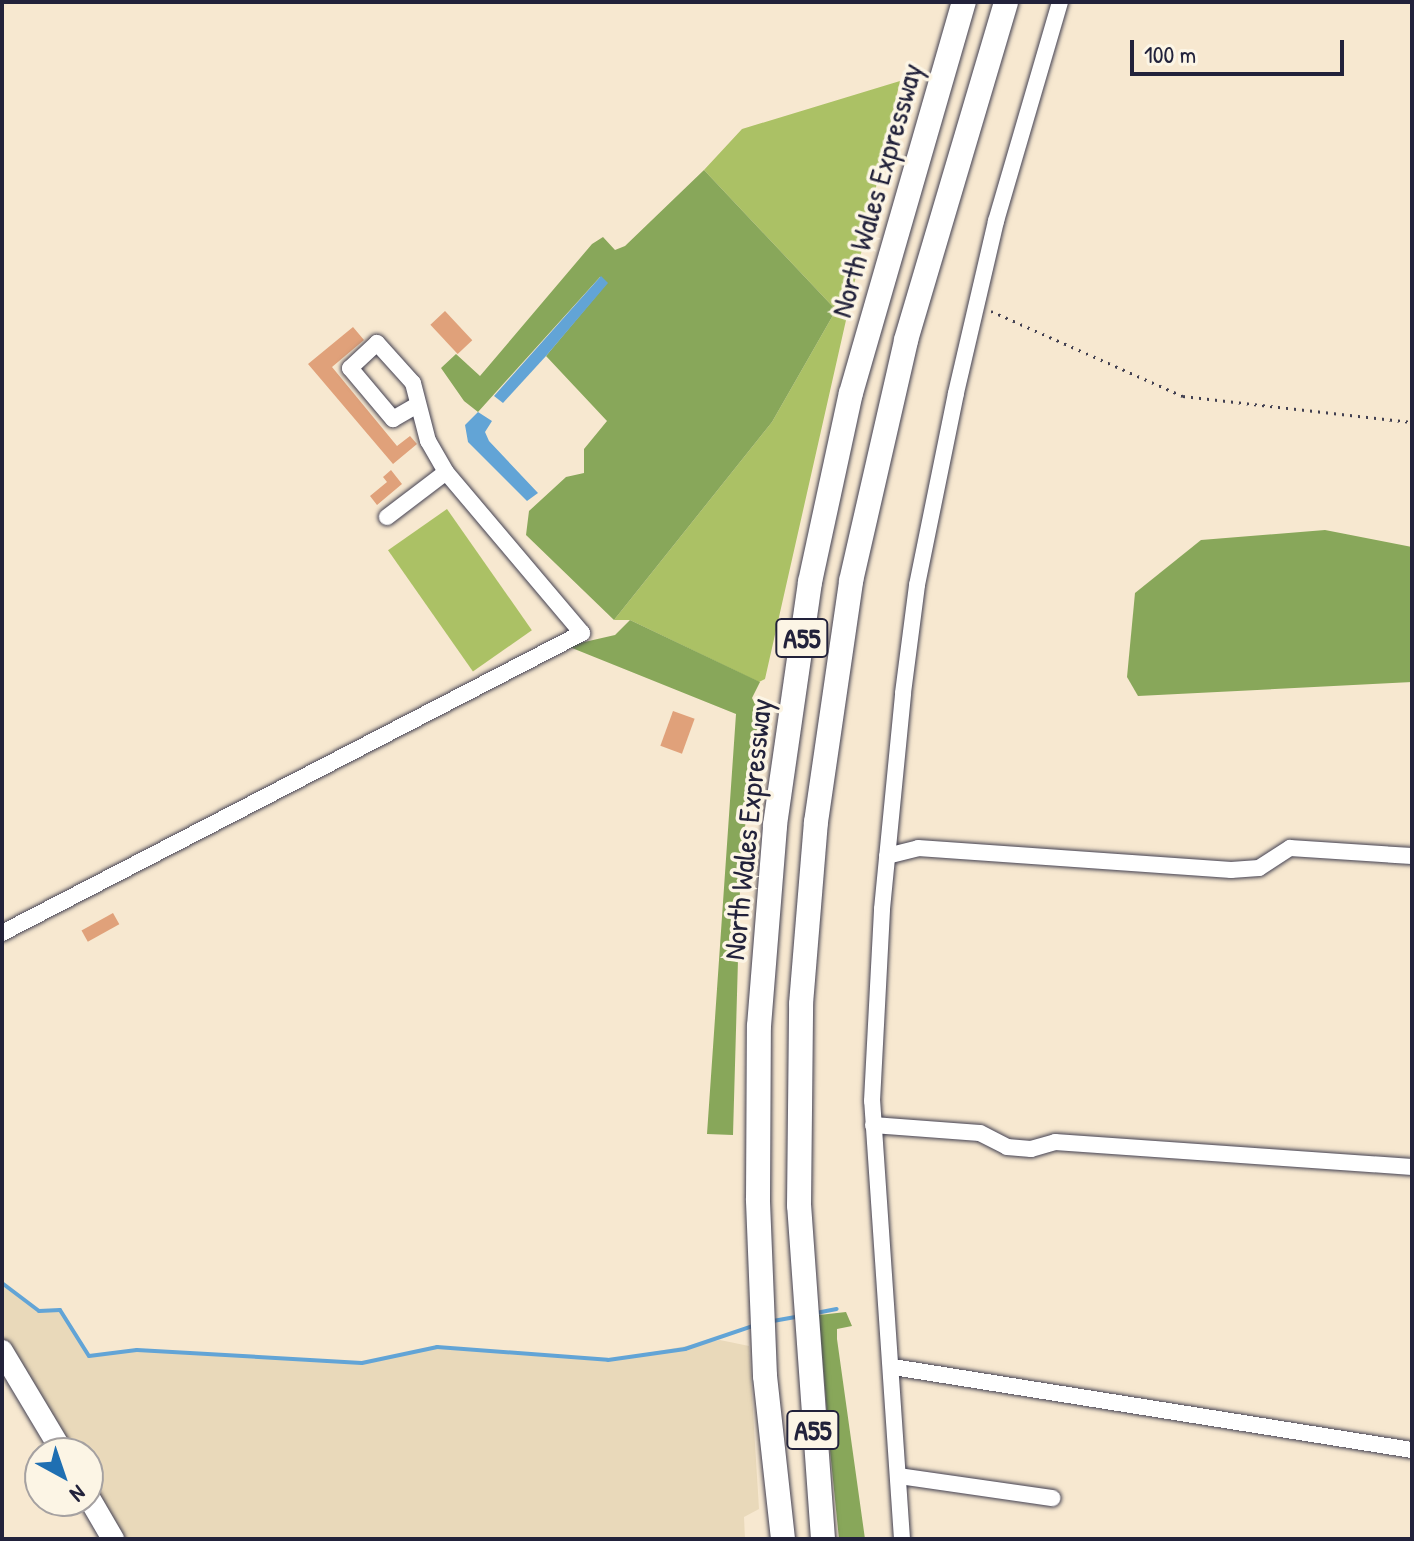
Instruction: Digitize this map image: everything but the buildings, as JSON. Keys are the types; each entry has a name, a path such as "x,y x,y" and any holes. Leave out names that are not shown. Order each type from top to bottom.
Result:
{"highway":[{"name":"North Wales Expressway","path":"783,1539 762,1333 761,1292 759,1026 775,825 810,582 851,393 964,2"},
{"name":"A55","path":"823,1539 802,1288 801,1004 816,822 851,581 906,340 1006,2"}],"main road":[{"path":"2,1351 53,1437"},
{"path":"100,1517 113,1539"}],"lane":[{"path":"902,1539 893,1367 873,1125 887,856 917,585 976,304 1060,2"},
{"path":"2,933 582,633 446,472 417,405 413,383 377,343 350,368 393,419 417,405"},
{"path":"387,517 446,472"},
{"path":"887,856 918,848 1231,870 1259,868 1290,848 1412,856"},
{"path":"873,1125 980,1133 1007,1147 1031,1149 1055,1142 1412,1167"},
{"path":"893,1367 1412,1450"},
{"path":"899,1476 1052,1498"}],"path":[{"path":"976,304 1183,396 1412,422"}],"shaded area":[{"path":"2,1283 39,1311 60,1310 89,1356 137,1350 362,1363 437,1347 608,1360 720,1340 749,1346 759,1509 744,1517 745,1539 125,1539 104,1503 104,1437 64,1437 2,1338"}],"green space":[{"path":"900,81 765,679 759,682 630,620 614,620 772,422 836,310 704,170 742,129"},
{"path":"704,170 836,310 772,422 614,620 526,535 529,511 566,477 584,473 584,449 607,421 546,356 607,283 600,277 478,412 464,401 441,368 456,354 480,376 592,244 603,237 615,250 625,246"},
{"path":"447,509 532,630 473,672 388,550"},
{"path":"1325,530 1412,547 1412,682 1138,696 1127,677 1135,593 1201,540"},
{"path":"630,620 760,682 752,698 761,715 741,855 733,1135 707,1134 736,714 567,646 615,635"},
{"path":"846,1312 852,1326 837,1329 837,1339 865,1539 839,1539 830,1450 819,1315"}],"water":[{"path":"601,276 608,283 546,356 503,403 494,396"},
{"path":"478,412 492,421 485,432 489,441 538,493 527,501 468,442 465,425"}],"waterway":[{"path":"2,1283 39,1311 60,1310 89,1356 137,1350 362,1363 437,1347 608,1360 685,1349 756,1325"},
{"path":"816,1313 837,1309"},
{"path":"773,1321 800,1316"}]}
